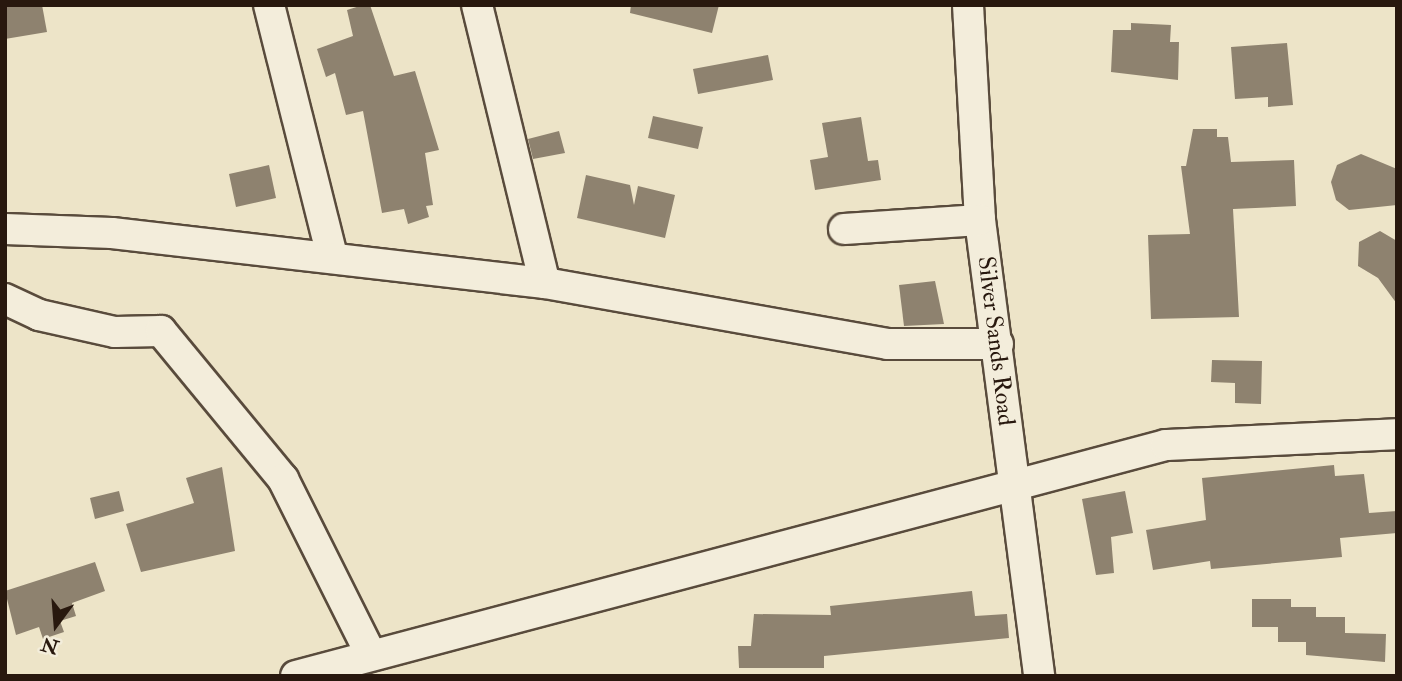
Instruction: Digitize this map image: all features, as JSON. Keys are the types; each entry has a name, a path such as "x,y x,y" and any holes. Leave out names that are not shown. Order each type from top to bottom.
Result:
{"street":[{"path":"269,5 332,256"},
{"path":"477,5 545,283"},
{"name":"Silver Sands Road","path":"968,5 980,220 1039,676"},
{"path":"844,229 980,220"},
{"path":"5,229 112,233 332,256 545,283 887,344 998,344"},
{"path":"5,299 39,315 115,332 160,331 283,479 371,655"},
{"path":"296,676 1166,445 1397,434"}],"building":[{"path":"5,5 42,5 47,32 5,39"},
{"path":"370,5 394,76 415,71 439,150 425,153 433,205 426,206 429,217 408,224 404,209 382,213 363,111 346,115 335,73 326,77 317,49 353,36 347,10"},
{"path":"631,5 719,5 712,33 630,13"},
{"path":"1131,23 1171,25 1170,42 1179,42 1178,80 1111,72 1113,30 1131,30"},
{"path":"1287,43 1293,105 1268,107 1268,97 1235,99 1231,47"},
{"path":"768,55 773,80 698,94 693,69"},
{"path":"653,116 703,127 698,149 648,138"},
{"path":"861,117 868,161 878,160 881,180 815,190 810,160 828,157 822,123"},
{"path":"1193,129 1217,129 1217,137 1228,137 1231,162 1294,160 1296,206 1233,209 1239,317 1151,319 1148,235 1190,234 1181,166 1186,166"},
{"path":"559,131 565,153 533,159 528,139"},
{"path":"1361,154 1397,169 1397,205 1349,210 1336,200 1331,182 1337,165"},
{"path":"269,165 276,198 236,207 229,174"},
{"path":"586,175 630,185 634,205 638,186 675,195 665,238 577,218"},
{"path":"1380,231 1397,241 1397,304 1378,278 1358,266 1359,242"},
{"path":"935,281 944,324 904,326 899,285"},
{"path":"1212,360 1262,361 1261,404 1235,403 1235,383 1211,382"},
{"path":"1334,465 1335,476 1364,474 1369,513 1397,511 1397,533 1340,538 1342,557 1211,569 1210,561 1153,570 1146,530 1206,520 1202,478"},
{"path":"222,467 235,551 141,572 126,524 194,503 186,478"},
{"path":"119,491 124,511 95,519 90,498"},
{"path":"1125,491 1133,533 1111,537 1114,573 1096,575 1082,499"},
{"path":"95,562 105,591 72,603 76,616 60,621 64,632 43,639 39,627 16,635 5,591"},
{"path":"972,591 975,616 1007,614 1009,638 824,656 824,668 739,668 738,646 751,646 754,614 831,615 830,606"},
{"path":"1252,599 1291,599 1291,607 1316,607 1316,617 1345,617 1345,633 1386,634 1385,662 1306,655 1306,642 1278,642 1278,627 1252,627"}]}
